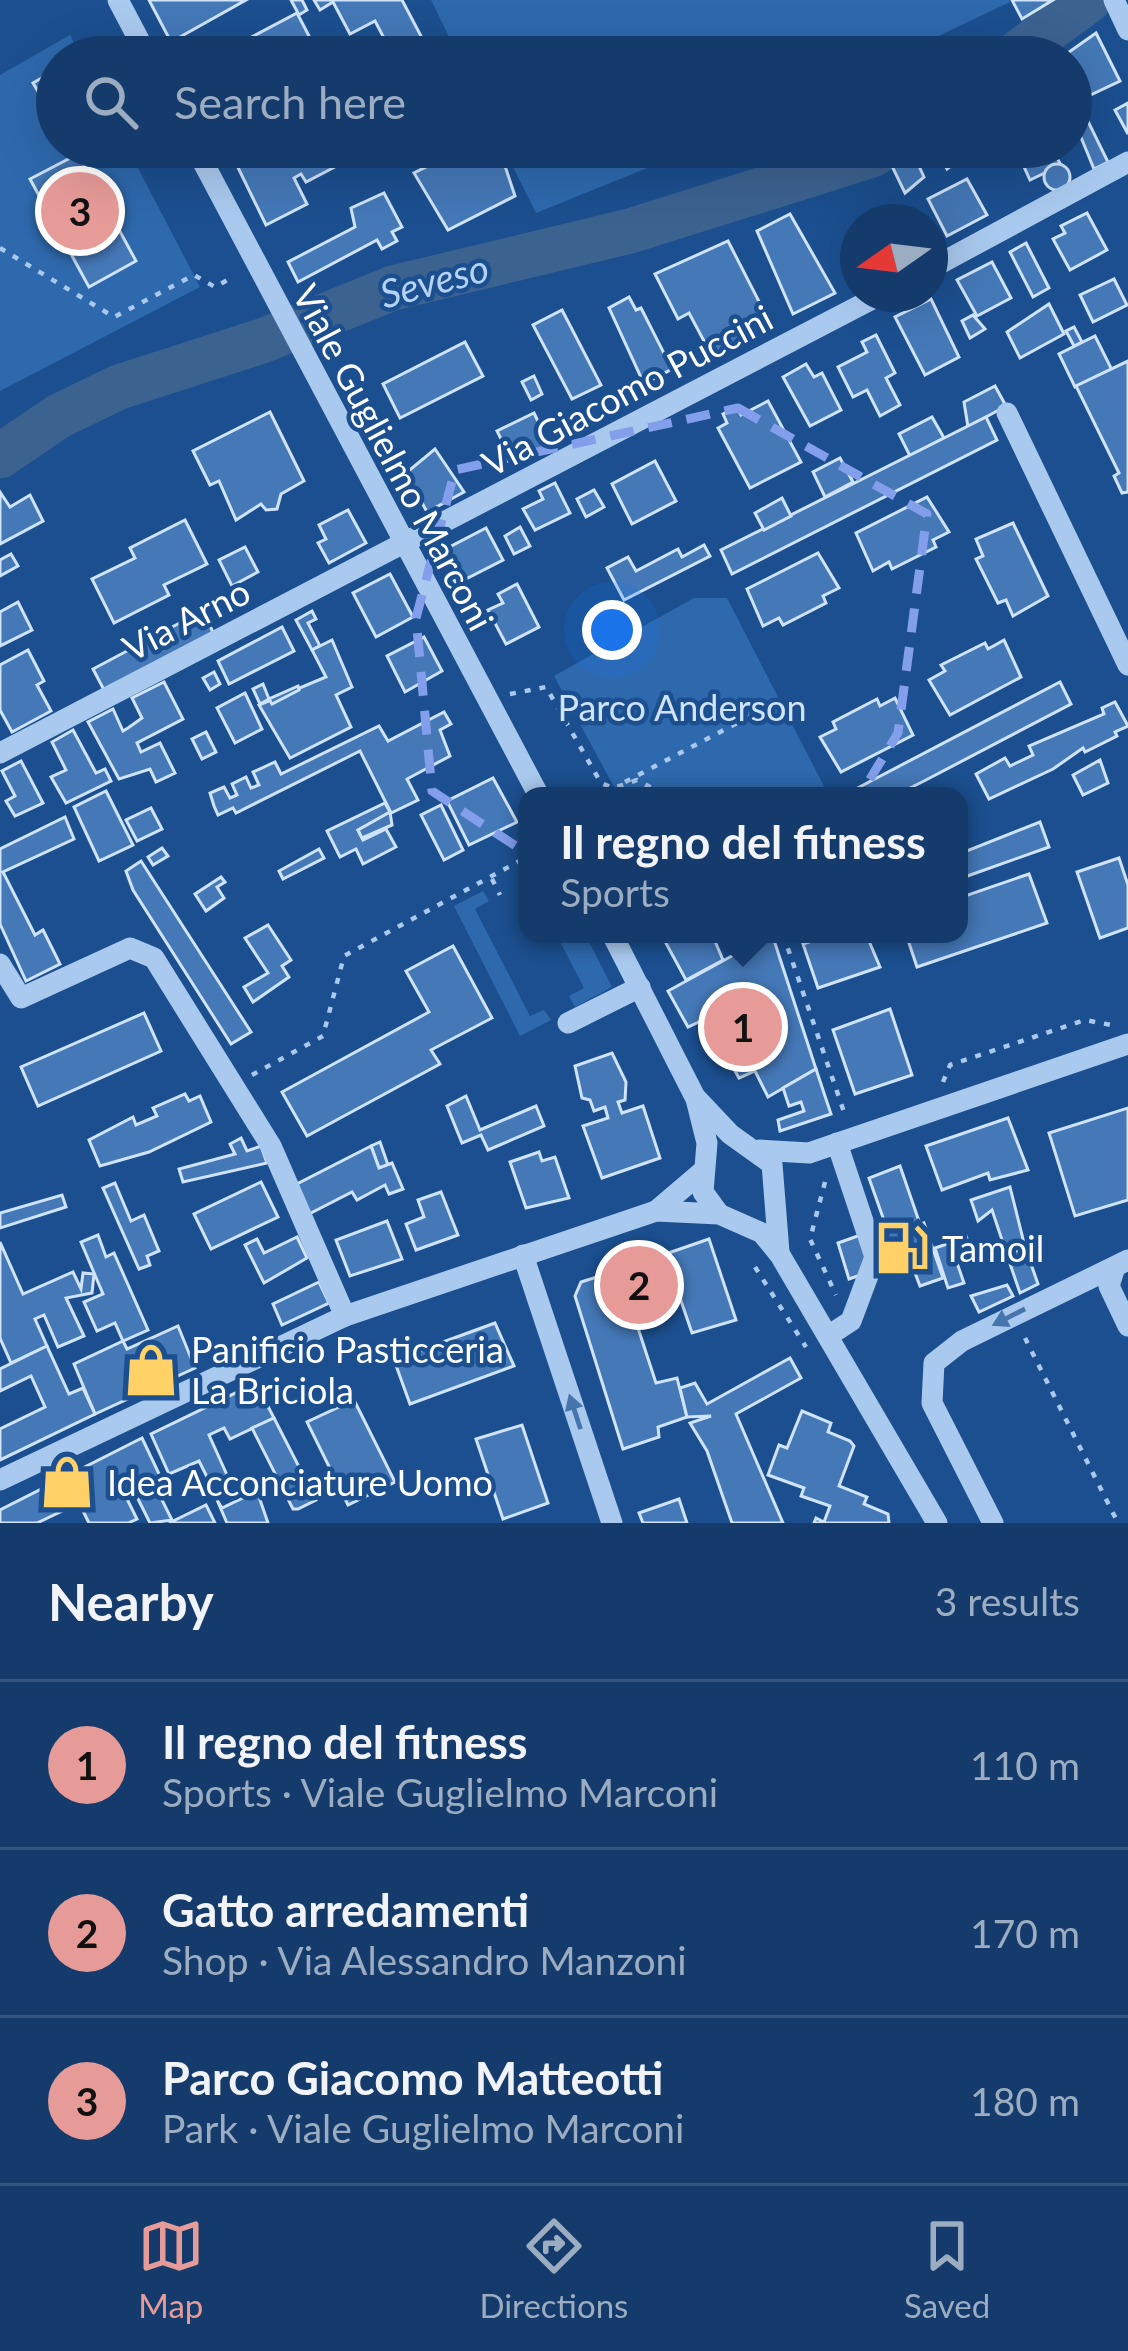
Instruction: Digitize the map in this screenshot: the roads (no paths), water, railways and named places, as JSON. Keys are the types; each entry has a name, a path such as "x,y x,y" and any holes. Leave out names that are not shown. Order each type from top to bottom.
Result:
{"street":[{"path":"118,0 137,36"},
{"path":"1114,1 1128,30"},
{"path":"948,259 1128,162"},
{"name":"Viale Guglielmo Marconi","path":"206,168 534,787"},
{"name":"Via Giacomo Puccini","path":"403,544 848,312"},
{"path":"1007,413 1128,664"},
{"name":"Via Arno","path":"0,753 403,544"},
{"path":"617,943 697,1099 705,1167 703,1192 727,1216 763,1233 780,1255 937,1523"},
{"path":"0,964 10,998 130,948 154,958 271,1146 344,1316"},
{"path":"568,1024 640,987"},
{"path":"656,1211 721,1150 823,1142 1128,1043"},
{"path":"697,1099 772,1164 780,1255"},
{"path":"0,1480 344,1316 656,1211 750,1218 823,1142"},
{"path":"823,1142 874,1257 851,1321 828,1336"},
{"path":"523,1255 612,1523"},
{"path":"1121,1264 1109,1286 1128,1326"},
{"path":"993,1523 932,1403 934,1363 962,1341 1121,1264"}],"waterway":[{"name":"Seveso","path":"1040,36 1089,0"},
{"name":"Seveso","path":"0,456 59,416 119,387 262,341 393,288 630,231 831,168"}],"place":[{"name":"Parco Giacomo Matteotti","path":"80,211"},
{"name":"Il regno del fitness","path":"743,1027"},
{"name":"Tamoil","path":"902,1248"},
{"name":"Gatto arredamenti","path":"639,1285"},
{"name":"Panificio Pasticceria La Briciola","path":"151,1370"},
{"name":"Idea Acconciature Uomo","path":"67,1482"}],"park label":[{"name":"Parco Anderson","path":"682,707"}]}
